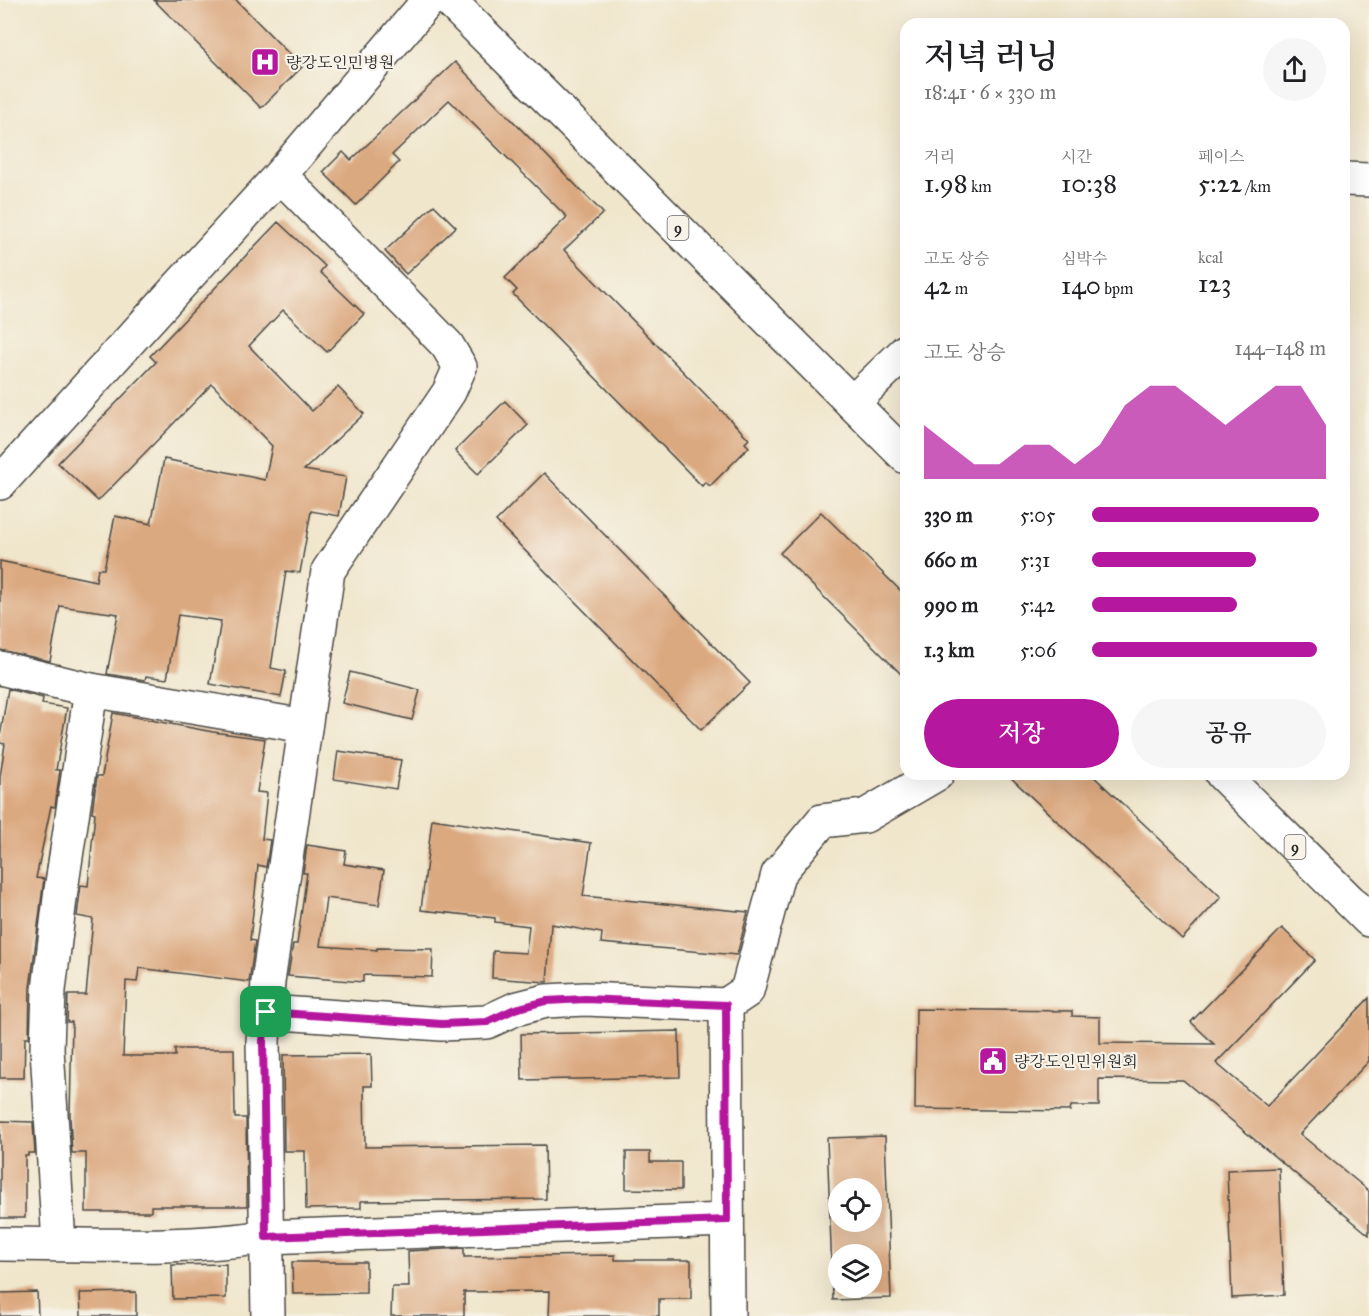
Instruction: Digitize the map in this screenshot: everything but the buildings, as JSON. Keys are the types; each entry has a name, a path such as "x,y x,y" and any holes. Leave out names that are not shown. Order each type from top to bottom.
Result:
{"street":[{"path":"0,483 280,175 429,0"},
{"name":"9","path":"449,0 900,451"},
{"path":"268,1316 263,1041 268,982 328,571 449,392 460,367 447,345 280,175"},
{"path":"1350,179 1369,180"},
{"path":"852,403 900,357"},
{"path":"0,668 91,690 305,726"},
{"path":"59,1244 47,1048 49,990 91,690"},
{"path":"266,1012 442,1024 487,1022 515,1009 546,1001 585,999 726,1005 747,991 778,874 822,821 865,816 927,780"},
{"name":"9","path":"1227,780 1369,920"},
{"path":"726,1005 728,1316"},
{"path":"0,1244 93,1245 230,1242 266,1237 727,1220"}],"place":[{"name":"량강도인민병원","path":"265,62"},
{"name":"량강도인민위원회","path":"993,1061"}],"route":[{"path":"585,999 726,1005 727,1220 266,1237 263,1041 266,1012 442,1024 487,1022 515,1009 546,1001 585,999"}]}
